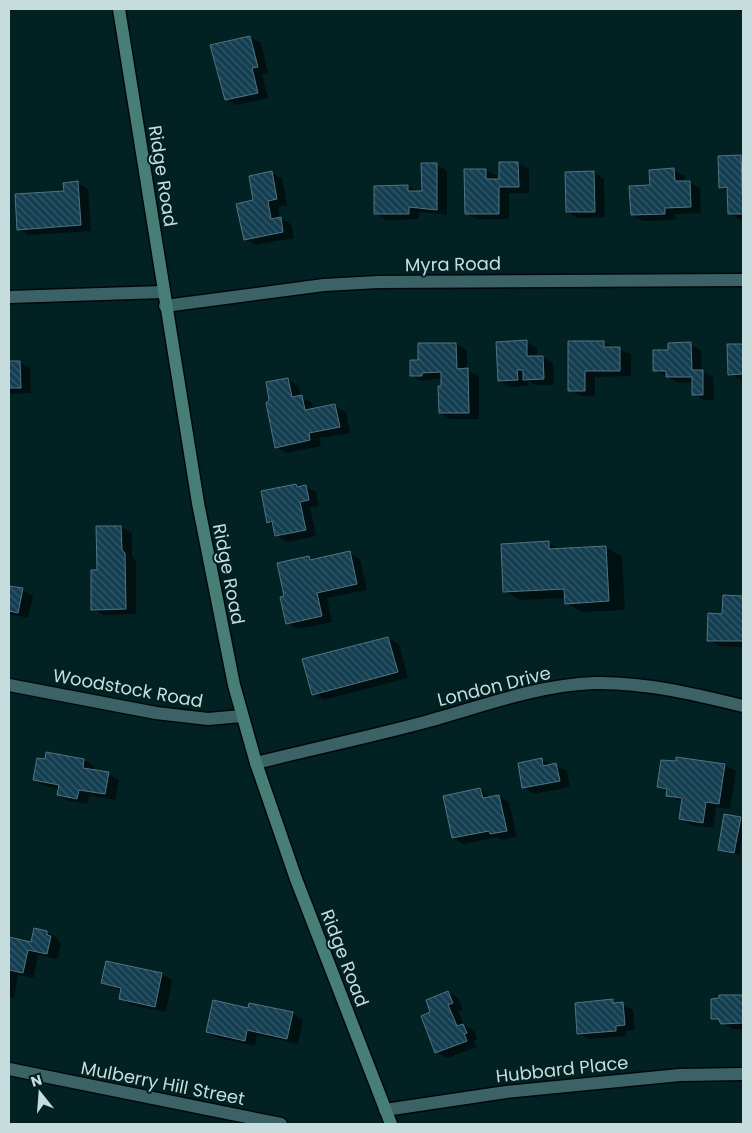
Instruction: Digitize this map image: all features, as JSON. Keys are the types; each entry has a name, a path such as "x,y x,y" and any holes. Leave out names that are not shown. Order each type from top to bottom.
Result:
{"main road":[{"name":"Ridge Road","path":"119,9 165,306 209,565 242,716 296,879 391,1124"}],"street":[{"name":"Myra Road","path":"165,306 324,285 378,282 743,280"},
{"path":"9,297 163,292"},
{"name":"London Drive","path":"256,763 404,728 539,690 593,683 634,684 669,689 743,706"},
{"name":"Woodstock Road","path":"9,685 156,713 208,720 242,716"},
{"name":"Mulberry Hill Street","path":"9,1069 281,1124"},
{"name":"Hubbard Place","path":"385,1110 506,1092 680,1075 743,1074"}],"building":[{"path":"250,36 258,67 252,68 258,93 225,100 210,45"},
{"path":"741,155 743,214 728,214 727,187 719,188 718,156"},
{"path":"499,162 518,162 519,187 499,187 499,214 465,214 464,169 486,169 486,179 499,179"},
{"path":"421,163 437,163 437,210 409,207 409,214 374,214 374,186 408,185 408,191 422,191"},
{"path":"674,168 675,181 690,181 691,207 665,208 665,214 631,215 629,186 650,185 649,170"},
{"path":"272,171 277,199 268,201 271,219 281,217 283,232 244,240 236,204 253,200 249,176"},
{"path":"594,171 595,212 566,212 565,172"},
{"path":"78,181 81,225 17,230 15,194 64,191 63,183"},
{"path":"527,340 527,356 543,356 544,379 523,380 523,370 517,370 518,380 498,381 496,342"},
{"path":"568,341 604,341 604,347 620,347 620,371 585,371 585,391 568,391"},
{"path":"691,342 692,370 703,370 703,395 692,395 692,377 666,377 666,371 653,371 653,350 668,350 668,343"},
{"path":"418,343 456,343 457,369 468,368 469,413 439,413 438,386 441,386 441,372 422,373 422,376 410,376 410,360 418,360"},
{"path":"727,344 743,344 743,374 728,375"},
{"path":"9,361 20,361 21,388 9,388"},
{"path":"288,378 292,397 302,395 305,410 335,404 340,427 309,433 310,440 275,448 266,403 269,400 266,382"},
{"path":"296,484 297,487 306,485 309,500 300,502 306,530 275,536 272,521 267,523 261,491"},
{"path":"96,526 121,526 122,550 125,553 126,609 91,610 91,570 97,570"},
{"path":"549,541 549,549 606,546 609,601 565,604 564,589 503,592 501,544"},
{"path":"350,551 357,584 317,593 322,616 286,624 280,597 284,596 277,563 309,556 310,560"},
{"path":"9,586 23,588 18,613 9,611"},
{"path":"723,595 743,596 743,641 707,641 708,613 722,614"},
{"path":"388,637 398,672 312,695 302,659"},
{"path":"46,752 84,759 83,768 109,772 105,794 79,790 77,799 57,795 59,785 33,780 37,758 45,759"},
{"path":"676,757 725,764 719,804 706,802 703,823 679,819 682,798 666,796 667,789 657,787 661,760 676,761"},
{"path":"542,758 543,766 556,763 560,781 522,788 518,763"},
{"path":"480,788 483,798 499,795 507,831 490,834 489,831 452,838 443,796"},
{"path":"724,814 741,817 734,853 718,850"},
{"path":"34,928 47,931 47,935 51,936 47,954 28,950 23,973 9,970 9,937 31,942"},
{"path":"106,961 162,973 155,1007 119,999 121,988 101,983"},
{"path":"448,991 453,1003 448,1005 457,1026 463,1024 467,1033 464,1034 467,1041 435,1053 421,1016 430,1012 426,1000"},
{"path":"719,995 743,995 743,1023 721,1024 718,1019 711,1019 711,999 719,998"},
{"path":"613,999 613,1003 623,1002 625,1025 616,1026 616,1031 577,1034 575,1003"},
{"path":"213,1000 248,1008 249,1003 293,1012 287,1039 247,1030 245,1041 206,1032"}]}
